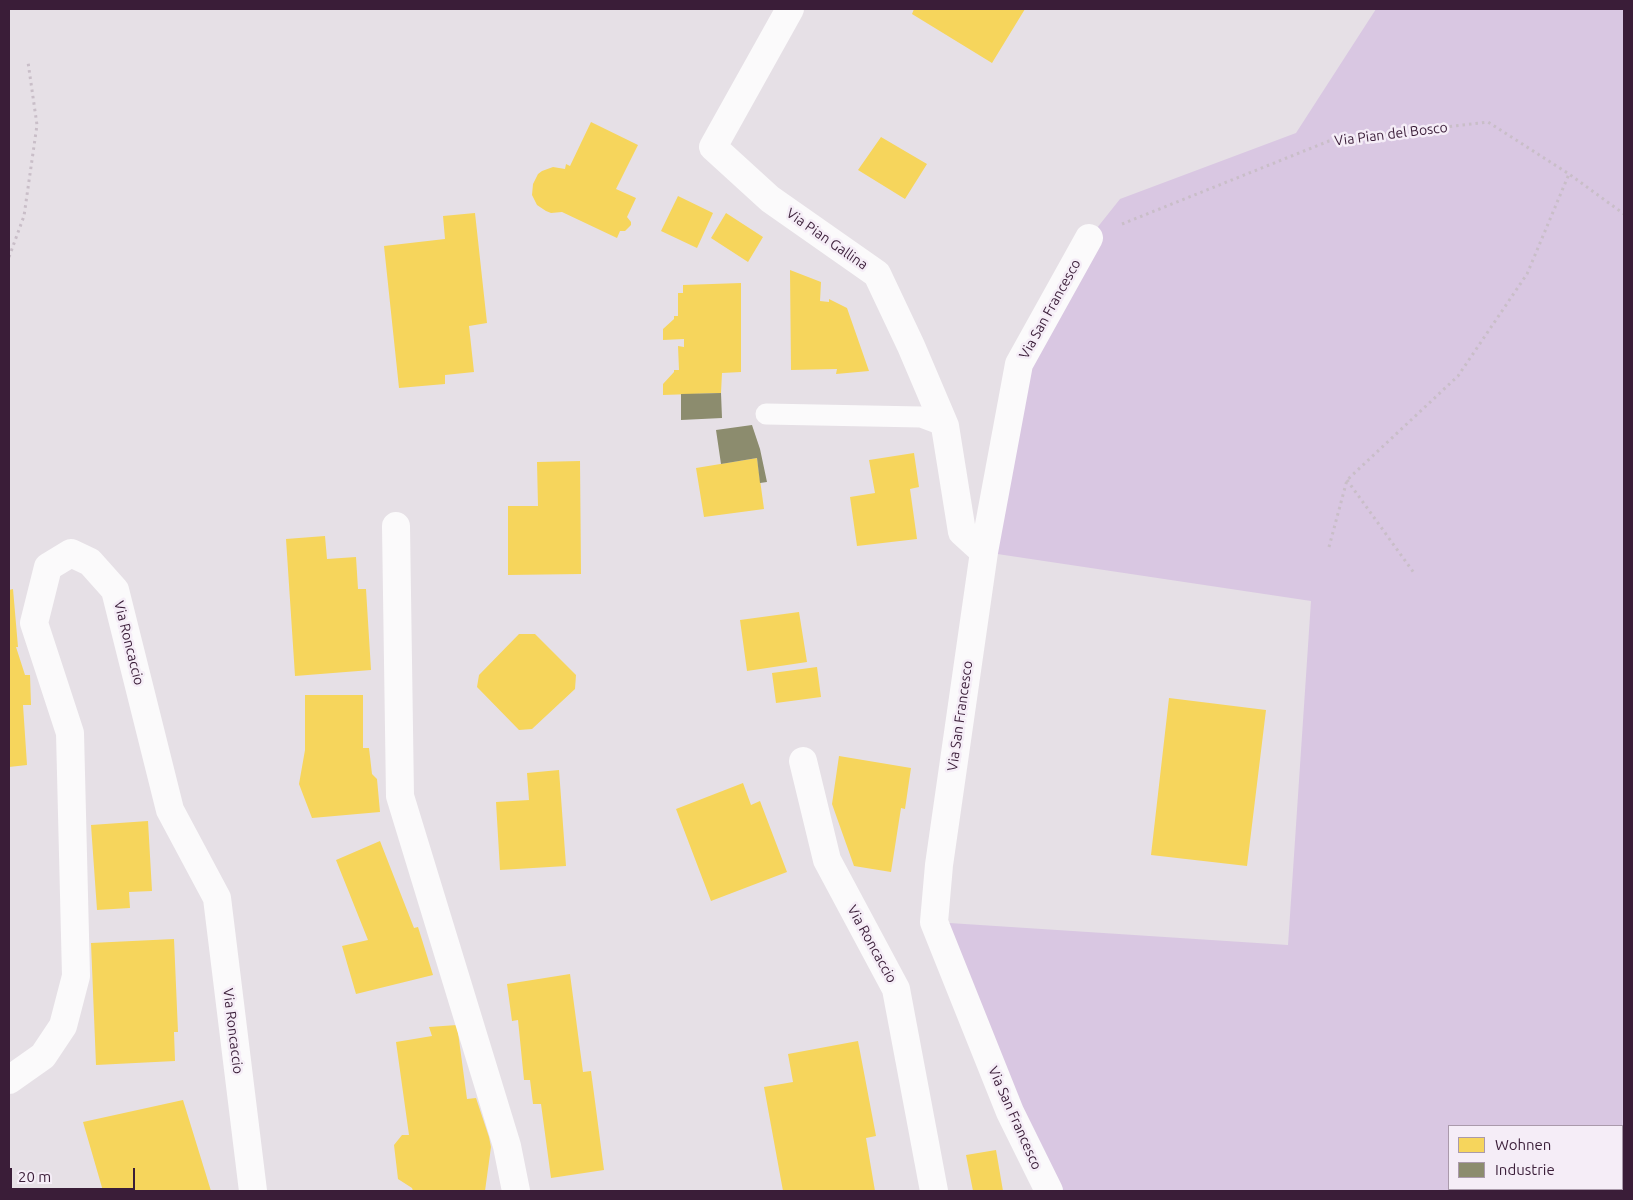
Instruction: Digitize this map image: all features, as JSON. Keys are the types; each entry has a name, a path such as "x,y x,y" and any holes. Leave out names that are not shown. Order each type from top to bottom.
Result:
{"street":[{"name":"Via Pian Gallina","path":"790,9 712,146 770,200 877,274 912,346 945,426 962,532 984,552"},
{"name":"Via San Francesco","path":"1049,1191 1010,1112 934,922 938,865 984,552 1019,364 1089,238"},
{"path":"396,526 400,796 507,1146 516,1191"},
{"name":"Via Roncaccio","path":"9,1080 43,1056 63,1026 76,976 70,733 34,623 48,567 71,553 90,562 115,590 170,810 217,898 253,1191"},
{"name":"Via Roncaccio","path":"803,761 827,860 896,989 934,1191"}],"lane":[{"path":"766,414 921,417 945,426"}],"path":[{"path":"9,257 24,216 38,125 28,62"},
{"name":"Via Pian del Bosco","path":"1089,238 1329,141 1488,122 1569,174 1624,214"},
{"path":"1329,547 1347,480 1458,376 1527,274 1569,174"},
{"path":"1347,480 1414,573"}],"shaded area":[{"path":"1376,9 1624,9 1624,1191 1049,1191 934,922 1288,945 1311,601 984,552 1019,364 1089,238 1120,199 1296,133"}],"building: Wohnen":[{"path":"914,9 1025,9 992,63 912,14"},
{"path":"591,122 638,145 616,189 636,198 627,217 631,225 625,231 620,231 617,238 562,212 551,213 546,211 537,205 532,195 533,184 538,174 553,167 565,169 566,164 570,166"},
{"path":"881,137 927,164 905,199 858,170"},
{"path":"678,196 713,213 697,248 661,231"},
{"path":"475,213 487,323 469,326 474,372 445,375 445,384 399,388 384,246 445,239 443,216"},
{"path":"726,213 763,237 748,262 711,238"},
{"path":"790,270 821,282 820,301 829,302 829,299 847,308 869,371 836,374 837,369 791,370"},
{"path":"741,283 741,372 722,373 721,393 663,395 663,384 674,370 679,370 678,346 684,347 684,339 663,340 663,329 674,319 674,316 678,316 678,293 683,293 683,285"},
{"path":"914,453 919,487 910,489 917,539 857,546 850,497 875,493 869,460"},
{"path":"757,458 764,509 704,517 696,468"},
{"path":"580,461 581,574 508,575 508,506 538,506 537,462"},
{"path":"325,536 327,559 356,557 358,589 366,589 371,670 295,676 286,539"},
{"path":"13,589 18,647 16,647 25,675 30,675 31,705 23,705 27,765 9,767 9,590"},
{"path":"799,612 807,662 747,671 740,620"},
{"path":"519,634 535,634 576,675 575,689 532,729 519,730 477,687 479,675"},
{"path":"817,667 821,697 776,703 772,673"},
{"path":"305,695 363,695 363,748 369,748 372,774 377,779 380,812 312,818 299,784 305,750"},
{"path":"1169,698 1266,710 1247,866 1151,855"},
{"path":"839,756 911,768 905,809 901,808 891,872 854,866 832,804"},
{"path":"559,770 566,866 500,870 496,802 529,800 527,773"},
{"path":"743,783 751,805 760,801 787,872 711,901 676,809"},
{"path":"148,821 152,891 129,892 130,908 97,910 91,825"},
{"path":"380,841 414,928 418,927 433,975 356,994 342,946 368,940 336,860"},
{"path":"174,939 178,1032 174,1032 175,1061 96,1065 91,943"},
{"path":"570,974 583,1072 591,1071 604,1170 551,1178 541,1104 533,1104 530,1080 524,1080 518,1020 512,1021 507,984"},
{"path":"457,1025 467,1099 476,1098 491,1147 485,1191 413,1191 412,1188 398,1179 394,1145 402,1135 409,1135 396,1042 432,1036 429,1027"},
{"path":"858,1041 876,1136 866,1138 875,1191 783,1191 764,1087 793,1082 788,1054"},
{"path":"183,1100 211,1191 103,1191 83,1122"},
{"path":"996,1150 1003,1191 973,1191 966,1155"}],"building: Industrie":[{"path":"721,393 722,418 681,420 681,394"},
{"path":"752,425 760,449 767,482 760,483 757,458 721,464 716,430"}]}
